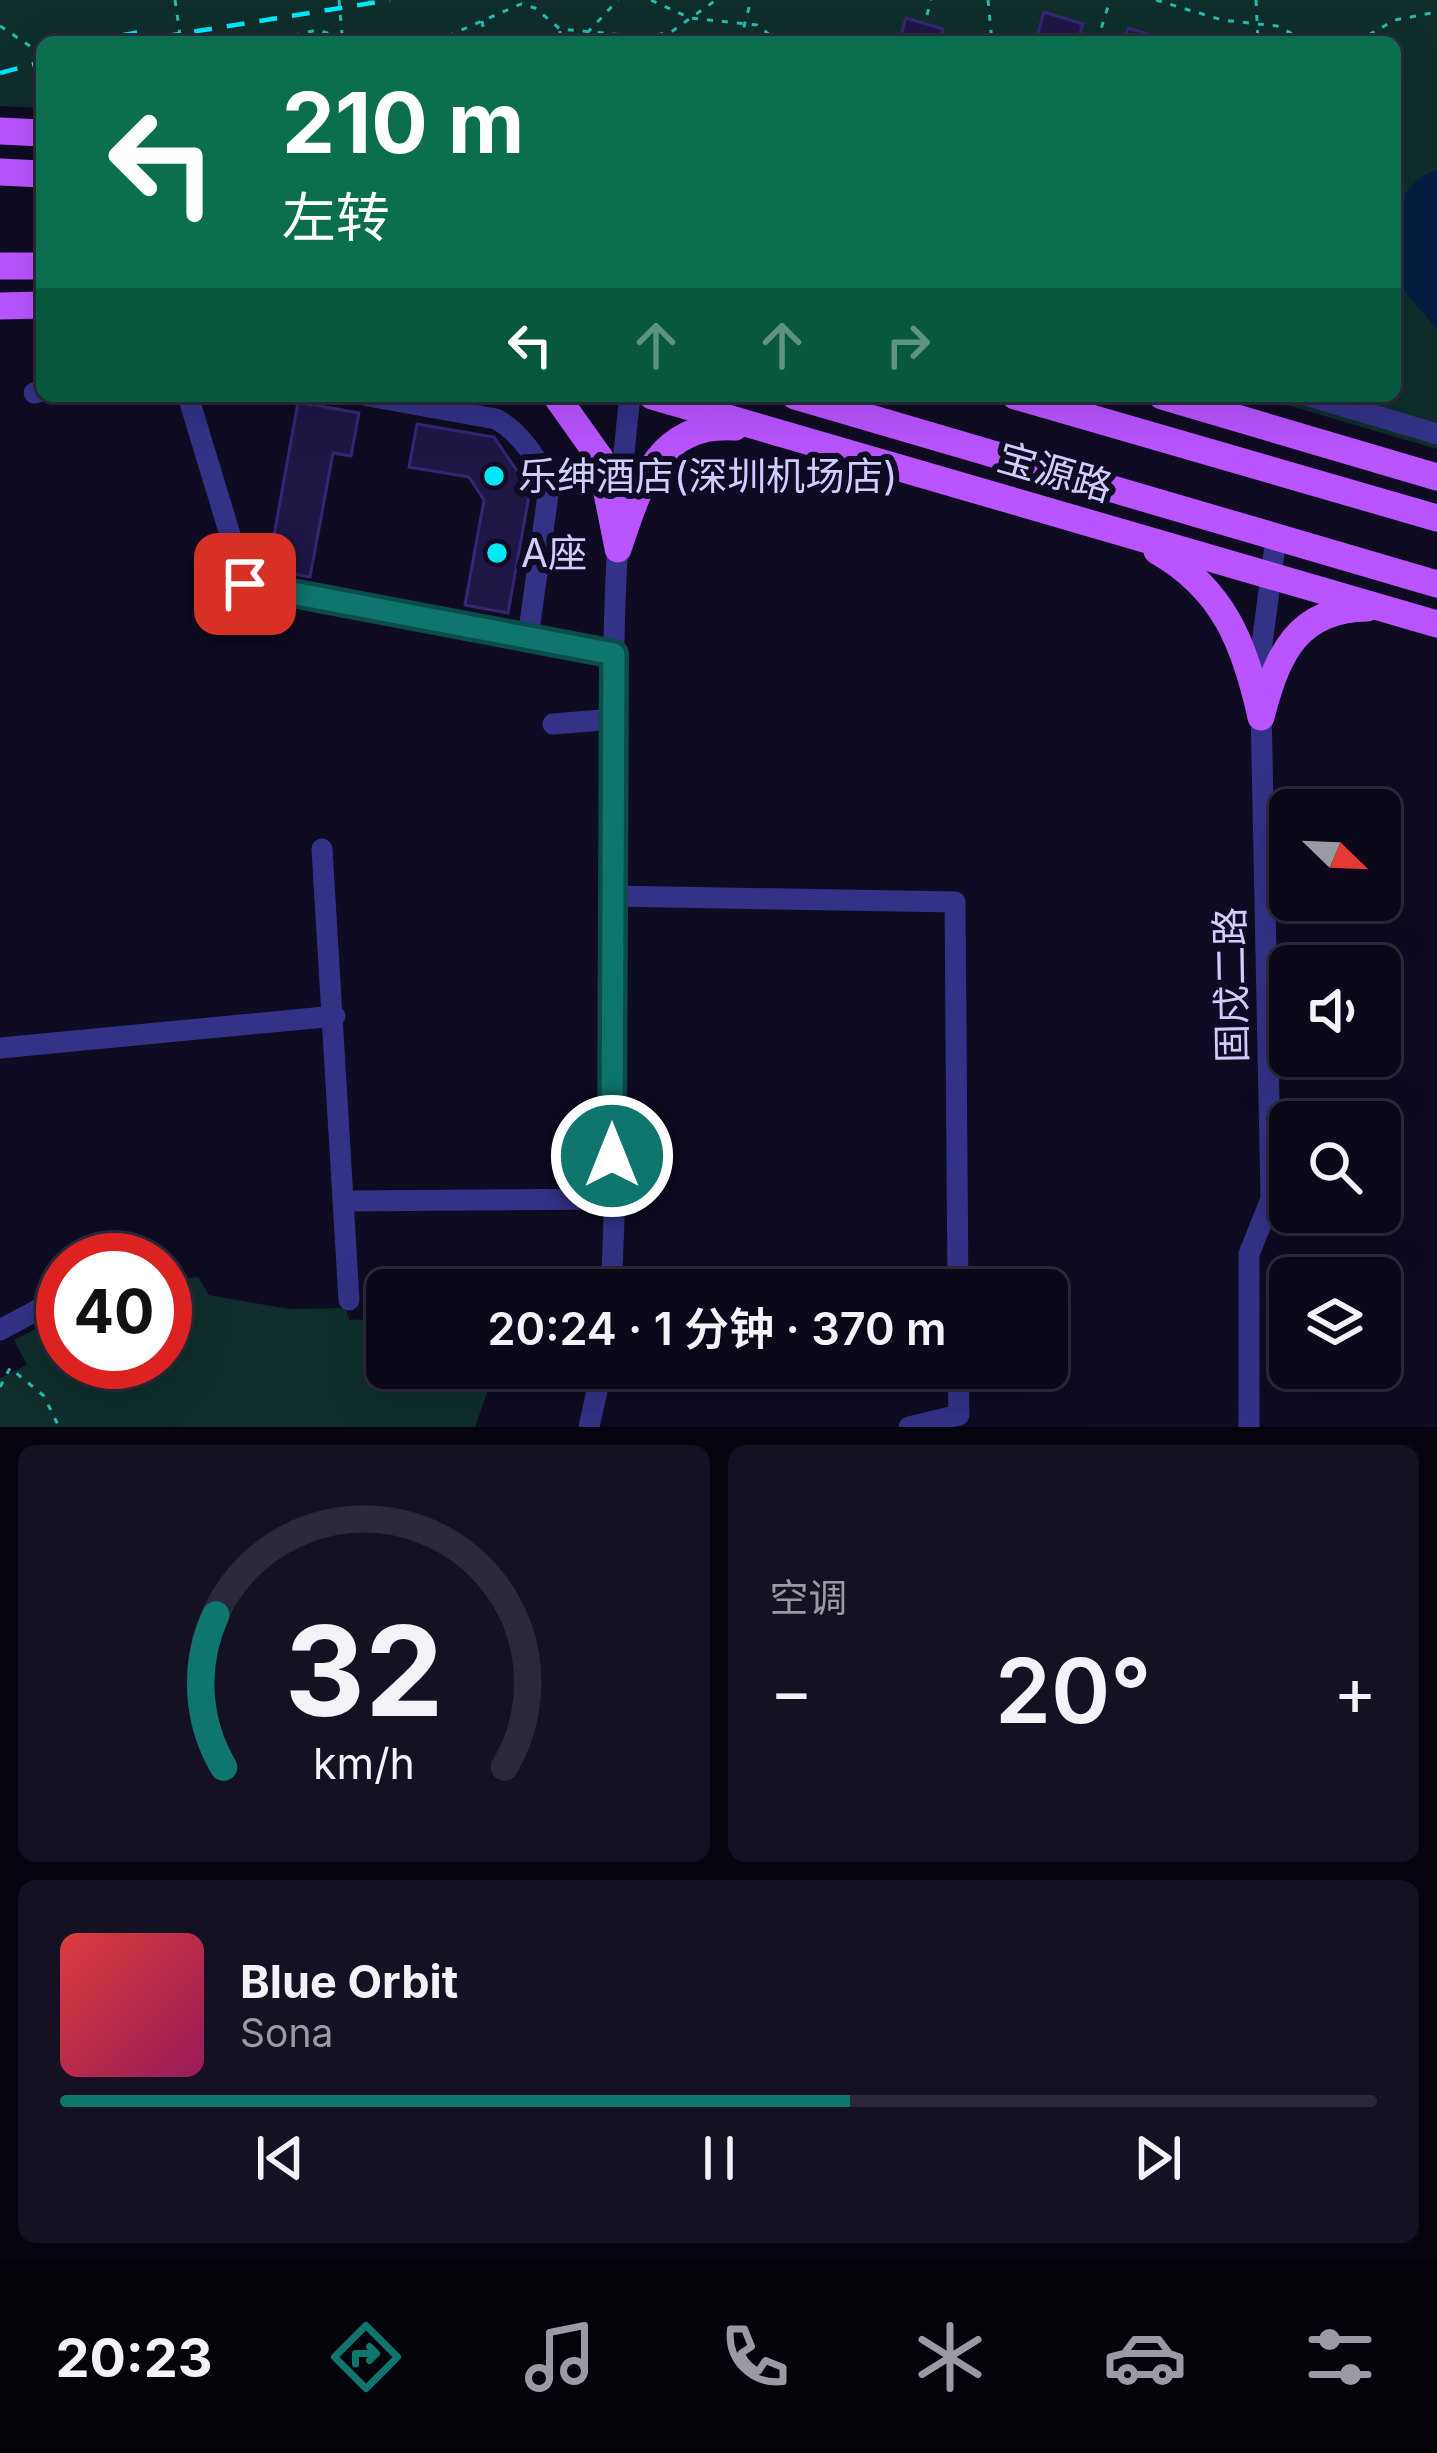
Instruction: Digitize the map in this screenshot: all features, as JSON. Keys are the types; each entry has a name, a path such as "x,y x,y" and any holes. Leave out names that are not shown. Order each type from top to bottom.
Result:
{"main road":[{"path":"0,131 36,134"},
{"path":"0,172 36,174"},
{"path":"0,266 36,266"},
{"path":"0,306 36,305"},
{"path":"560,402 600,458 618,549"},
{"name":"宝源路","path":"673,402 1437,624"},
{"name":"宝源路","path":"815,402 1437,584"},
{"path":"1037,402 1437,518"},
{"path":"1182,402 1437,477"},
{"path":"618,549 645,477 672,440 707,428 770,430"},
{"path":"1116,531 1189,573 1222,607 1248,658 1261,717"},
{"path":"1261,717 1284,649 1305,625 1348,608 1395,611"}],"street":[{"path":"190,402 245,584"},
{"path":"401,402 496,419 511,428 544,473 549,488 528,638"},
{"path":"611,1269 614,654 630,402"},
{"path":"1330,402 1437,434"},
{"name":"固戍二路","path":"1249,1427 1250,1254 1271,1199 1260,659 1276,538"},
{"path":"217,593 245,584 614,654"},
{"path":"553,724 614,719"},
{"path":"322,849 349,1300"},
{"path":"612,896 955,902 958,1269"},
{"path":"0,1048 335,1016"},
{"path":"346,1201 612,1199"},
{"path":"0,1330 36,1311"},
{"path":"589,1427 597,1389"},
{"path":"909,1427 959,1414 958,1389"}],"path":[{"path":"175,0 181,36"},
{"path":"283,36 298,31 342,36 339,0"},
{"path":"586,34 618,0"},
{"path":"650,0 690,18 746,24 772,36"},
{"path":"647,36 671,32 716,0"},
{"path":"742,36 752,0"},
{"path":"927,15 931,0"},
{"path":"988,0 991,36"},
{"path":"1099,36 1110,0"},
{"path":"1156,0 1222,20 1258,21 1294,36"},
{"path":"1256,0 1258,36"},
{"path":"448,36 521,2 560,29 603,36"},
{"path":"1367,36 1395,20 1437,12"},
{"path":"482,21 485,36"},
{"path":"0,26 36,50"},
{"path":"560,29 560,36"},
{"path":"0,1387 10,1368 44,1396 59,1427"}],"green space":[{"path":"0,0 1437,0 1437,449 1276,402 1401,402 1401,36 36,36 36,108 0,106"},
{"path":"198,1277 209,1295 289,1309 345,1308 350,1320 366,1319 366,1389 489,1389 475,1427 0,1427 0,1378 27,1365 14,1340 36,1329 36,1389 192,1389 192,1278"}],"water":[{"path":"1437,169 1437,329 1401,288 1401,201 1421,178"}],"building":[{"path":"1044,12 1083,24 1079,36 1037,36"},
{"path":"906,18 943,29 941,36 901,36"},
{"path":"1128,28 1155,36 1125,36"},
{"path":"298,402 359,413 351,456 333,453 310,577 268,569"},
{"name":"A座","path":"417,424 494,437 530,490 508,613 465,605 484,500 469,477 409,467"}],"railway":[{"path":"166,36 390,0"},
{"path":"118,36 144,31"},
{"path":"0,73 36,64"}],"place":[{"name":"乐绅酒店(深圳机场店)","path":"494,476"},
{"name":"A座","path":"497,553"}],"route":[{"path":"245,584 614,654 612,1156"}]}
